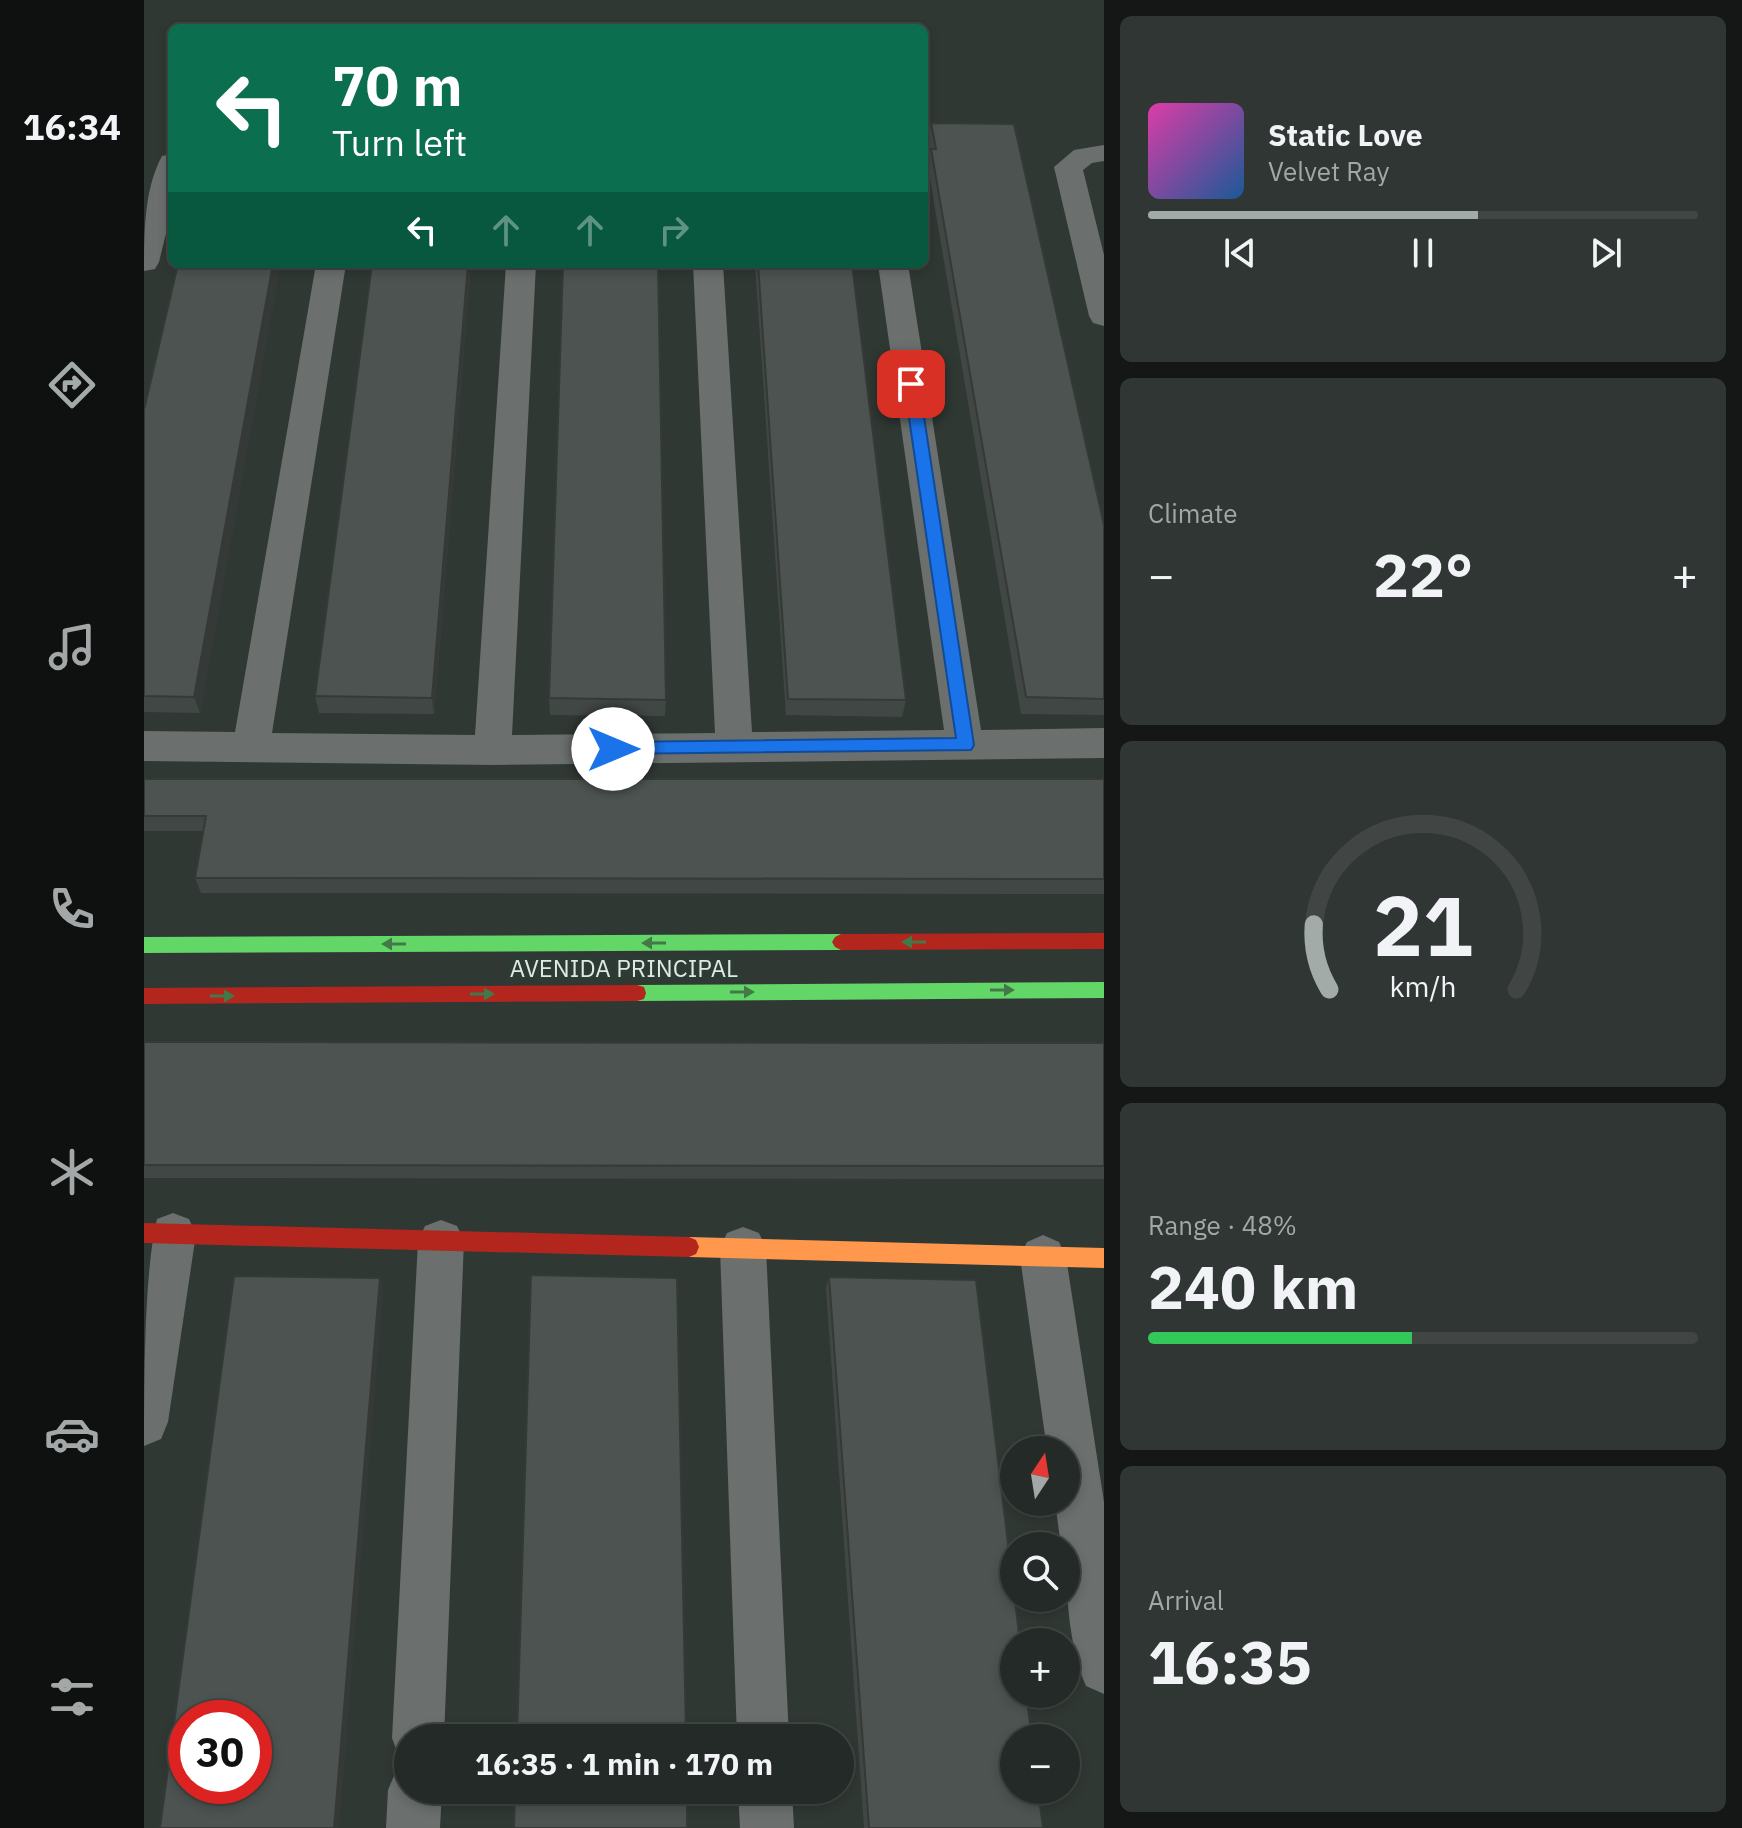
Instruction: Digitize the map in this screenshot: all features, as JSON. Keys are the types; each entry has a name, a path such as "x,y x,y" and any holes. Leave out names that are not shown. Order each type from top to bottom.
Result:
{"street":[{"path":"1104,153 1084,156 1068,167 1098,266 1104,316"},
{"path":"144,262 168,168"},
{"path":"251,746 330,268"},
{"path":"493,750 521,268"},
{"path":"708,268 734,748"},
{"path":"894,268 965,745"},
{"path":"144,746 493,750 1104,743"},
{"name":"AVENIDA PRINCIPAL","path":"144,945 1104,941"},
{"name":"AVENIDA PRINCIPAL","path":"144,996 1104,990"},
{"path":"144,1422 159,1234 1104,1258"},
{"path":"419,1724 441,1241"},
{"path":"743,1248 762,1724"},
{"path":"1043,1257 1104,1668"},
{"path":"413,1828 414,1804"},
{"path":"766,1804 767,1828"}],"building":[{"path":"931,123 1014,124 1104,525 1104,699 1026,697 931,149 936,149"},
{"path":"177,268 272,268 194,697 144,696 144,410"},
{"path":"371,268 468,268 432,698 315,696"},
{"path":"563,268 658,268 666,700 549,698"},
{"path":"758,268 852,268 906,700 788,699"},
{"path":"144,779 1104,779 1104,879 195,878 206,816 144,816"},
{"path":"144,1042 1104,1043 1104,1166 144,1165"},
{"path":"531,1275 677,1278 686,1724 517,1724"},
{"path":"234,1276 380,1278 334,1828 160,1828 168,1768 168,1804 272,1804 272,1700 177,1700"},
{"path":"829,1277 976,1280 1000,1477 1000,1516 1005,1516 1007,1532 1000,1532 1000,1612 1016,1612 1018,1628 1000,1628 1000,1708 1028,1708 1030,1724 1000,1724 1000,1804 1040,1804 1043,1828 869,1828"},
{"path":"515,1804 687,1804 687,1828 514,1828"}],"traffic: fast":[{"path":"144,945 841,942"},
{"path":"637,993 1104,990"}],"traffic: slow":[{"path":"689,1247 1104,1258"}],"traffic: jam":[{"path":"841,942 1104,941"},
{"path":"144,996 637,993"},
{"path":"144,1233 689,1247"}],"route":[{"path":"613,749 965,745 911,384"}]}
